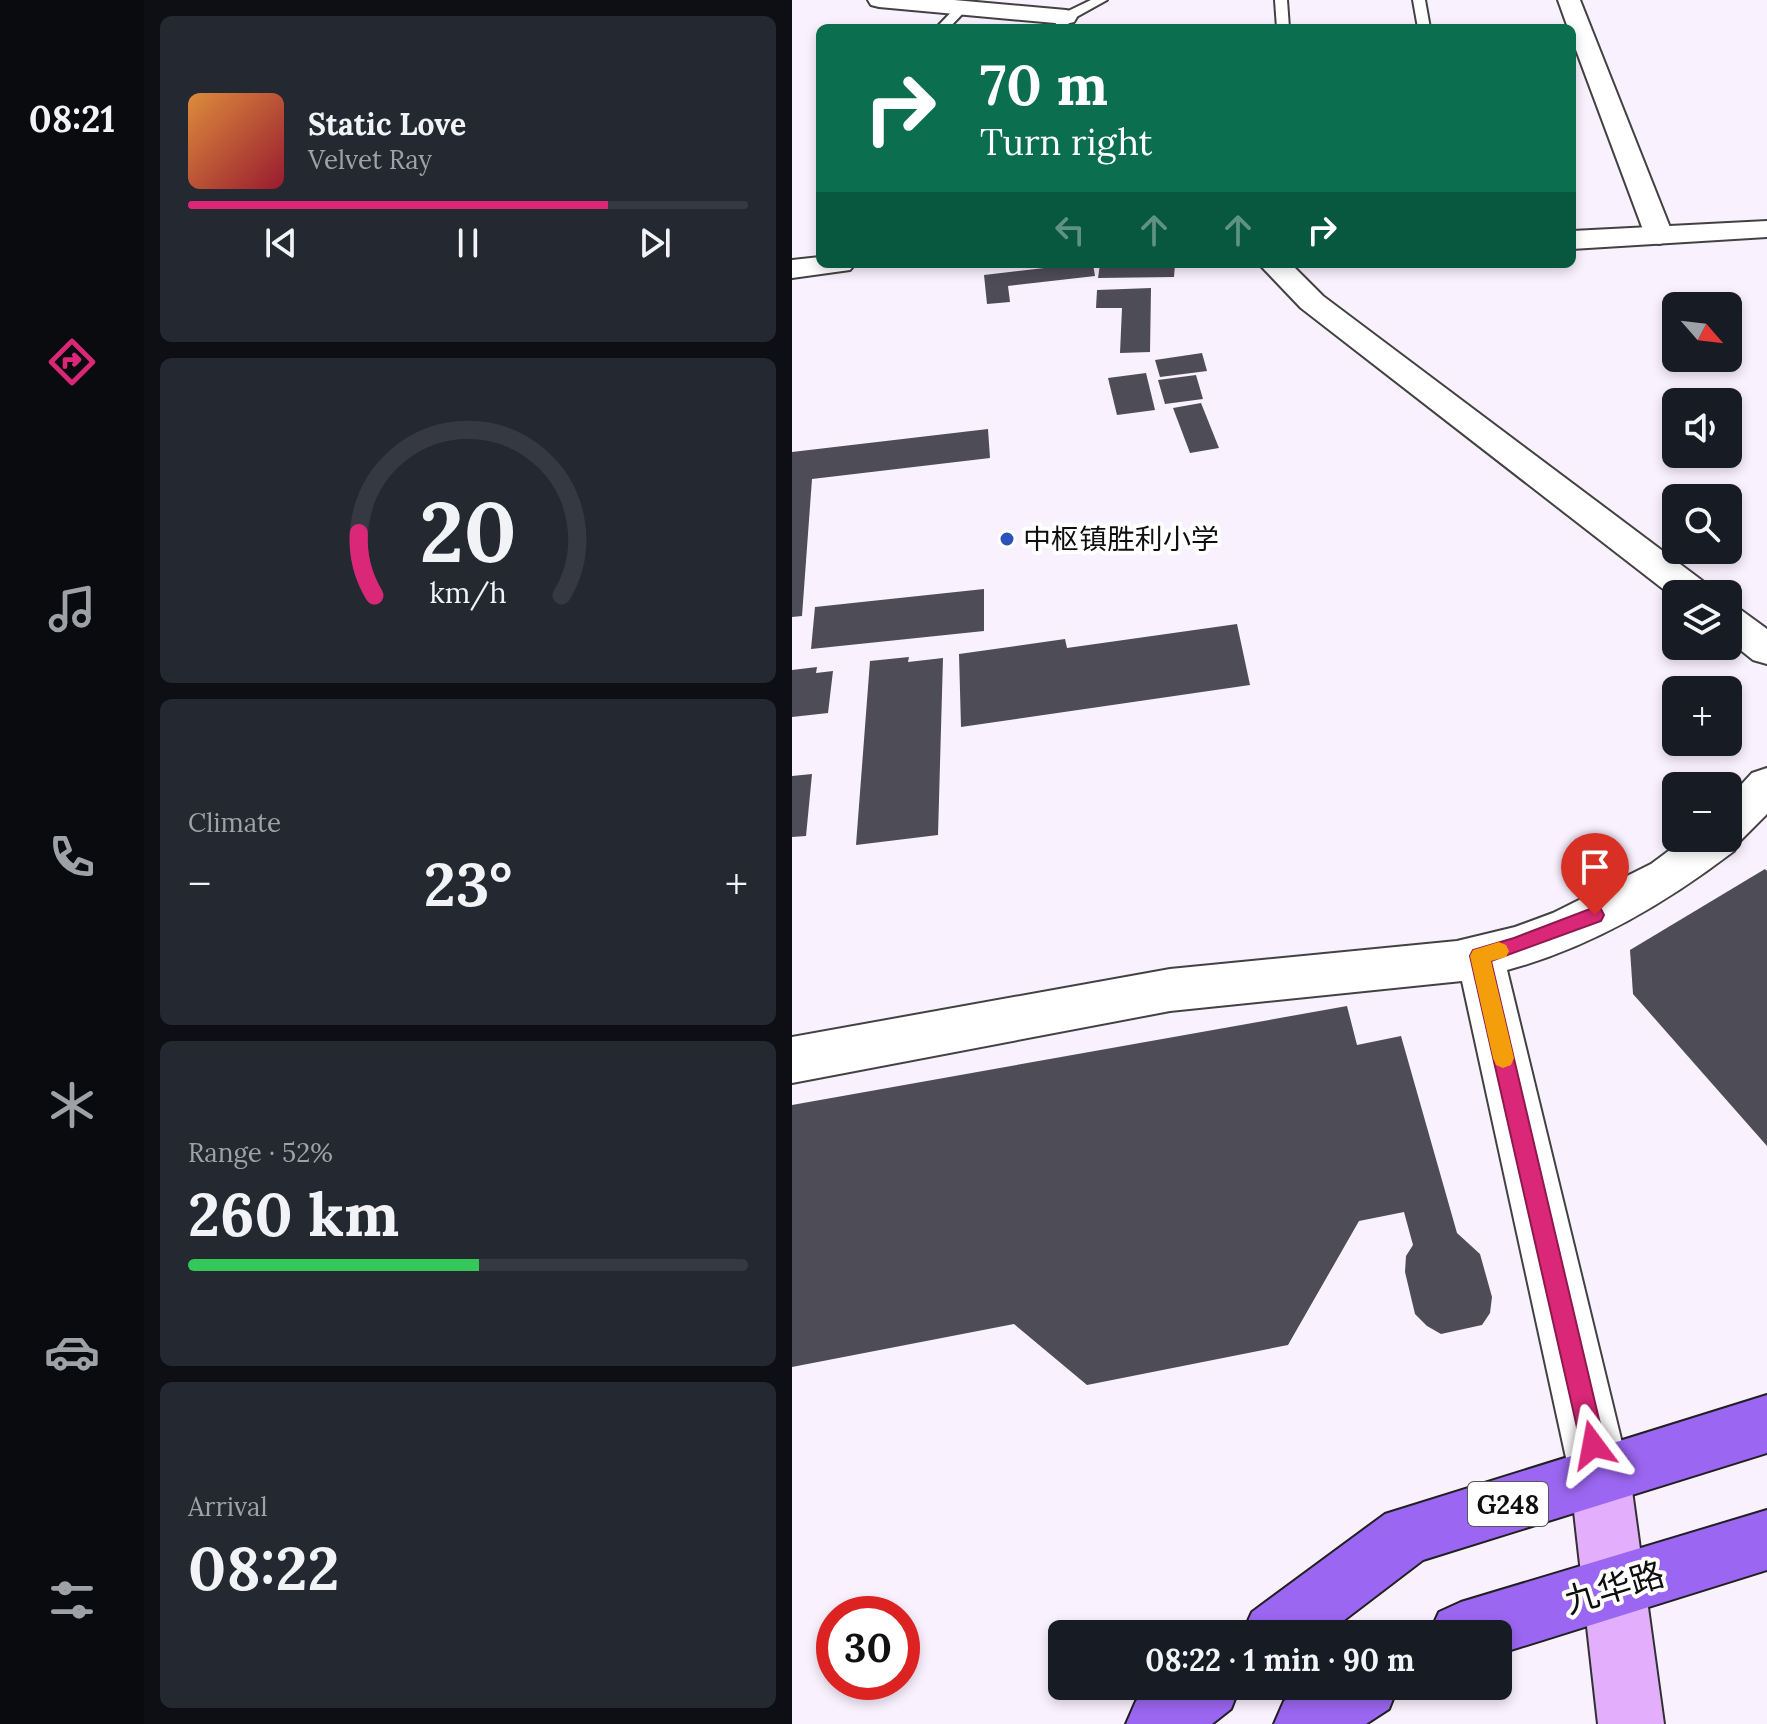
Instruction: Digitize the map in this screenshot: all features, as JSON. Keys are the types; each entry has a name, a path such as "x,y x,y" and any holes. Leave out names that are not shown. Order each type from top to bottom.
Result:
{"highway":[{"name":"G248","path":"1293,1620 1406,1535 1767,1424"},
{"name":"九华路","path":"1507,1620 1767,1540"},
{"path":"1159,1724 1190,1700"},
{"path":"1307,1724 1344,1700"}],"main road":[{"path":"1600,1476 1631,1724"}],"street":[{"path":"879,0 1063,22"},
{"path":"1569,0 1659,235"},
{"path":"1576,240 1767,229"},
{"path":"792,269 816,266"},
{"path":"1278,268 1312,302 1677,580"},
{"path":"1742,631 1767,650"},
{"path":"792,1060 1170,990 1457,962 1569,927 1620,903 1667,877 1746,816"},
{"path":"1480,956 1600,1476"}],"lane":[{"path":"1063,22 1101,0"},
{"path":"1281,0 1283,24"},
{"path":"1419,0 1423,24"},
{"path":"946,24 962,8"}],"building":[{"path":"1044,268 1094,268 1095,276 1008,286 1010,302 987,304 984,275"},
{"path":"1099,268 1175,268 1174,277 1098,278"},
{"path":"1151,288 1150,352 1120,353 1122,308 1096,308 1097,290"},
{"path":"1202,353 1207,371 1160,377 1155,360"},
{"path":"1146,373 1155,410 1117,415 1108,378"},
{"path":"1196,375 1203,399 1165,404 1158,380"},
{"path":"1201,403 1219,448 1190,453 1173,408"},
{"path":"988,429 990,458 812,479 802,616 792,617 792,452"},
{"path":"984,589 984,631 811,649 815,607"},
{"path":"1237,624 1250,685 961,727 959,654 1065,639 1067,648"},
{"path":"909,657 908,662 943,658 938,835 856,845 870,661"},
{"path":"817,667 816,673 833,671 828,713 792,717 792,670"},
{"path":"812,774 806,836 792,837 792,776"},
{"path":"1765,869 1767,1146 1633,994 1630,950"},
{"path":"1347,1006 1357,1045 1401,1036 1457,1233 1480,1254 1492,1297 1490,1313 1482,1325 1441,1334 1415,1314 1405,1272 1406,1256 1413,1245 1404,1212 1359,1221 1288,1345 1087,1385 1014,1324 792,1367 792,1105"}],"slow traffic":[{"path":"1499,951 1480,956 1503,1058"}],"place":[{"name":"中枢镇胜利小学","path":"1007,539"}],"route":[{"path":"1593,1445 1480,956 1515,947 1595,915"}]}
